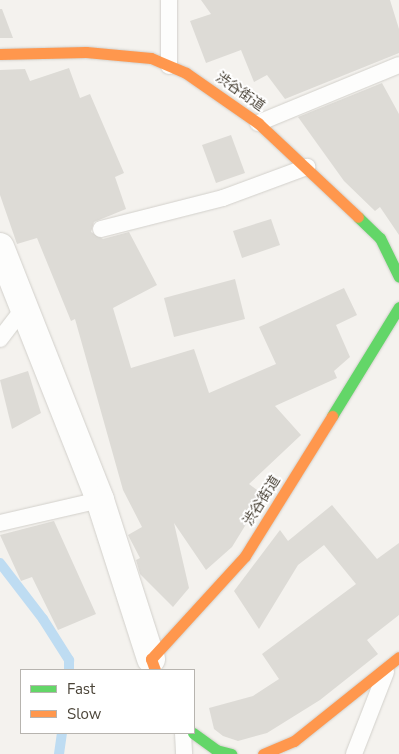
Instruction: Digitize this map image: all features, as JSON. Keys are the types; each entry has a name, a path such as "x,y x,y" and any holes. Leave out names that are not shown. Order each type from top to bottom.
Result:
{"main road":[{"name":"渋谷街道","path":"0,54 86,52 151,58 169,66 258,123 380,238 399,277"},
{"name":"渋谷街道","path":"153,665 245,556 399,307"},
{"path":"263,754 294,741 394,660"},
{"path":"194,734 216,750 231,754"}],"street":[{"path":"0,247 26,305 100,500 153,665"}],"lane":[{"path":"168,0 169,66"},
{"path":"258,123 399,65"},
{"path":"101,229 223,198 307,168"},
{"path":"0,339 26,305"},
{"path":"0,523 100,500"},
{"path":"354,754 394,660"},
{"path":"183,734 184,754"}],"building":[{"path":"201,0 390,0 399,29 399,53 285,99 267,75 254,82 241,50 206,63 190,21 211,14"},
{"path":"0,9 2,9 13,38 0,38"},
{"path":"69,68 80,98 90,94 124,173 115,177 126,209 94,222 91,232 103,239 129,232 157,285 113,308 131,368 194,349 209,393 276,364 259,327 344,288 357,315 336,325 350,357 334,371 337,378 275,406 301,435 249,484 264,495 232,547 206,570 174,523 189,588 173,607 140,574 136,560 140,558 128,535 142,527 123,490 75,319 71,321 37,238 17,244 0,195 0,70 25,69 30,81"},
{"path":"382,83 399,114 399,235 380,207 375,211 344,181 298,117"},
{"path":"231,135 245,173 216,183 202,145"},
{"path":"271,219 280,245 242,258 233,231"},
{"path":"235,279 245,319 174,337 164,298"},
{"path":"28,371 41,413 12,429 0,380"},
{"path":"332,505 377,559 399,543 399,615 367,640 378,654 320,700 267,733 238,741 223,736 214,729 209,708 253,696 279,679 262,654 356,584 324,545 298,565 259,629 234,591 280,530 288,541"},
{"path":"54,521 96,614 58,630 32,577 21,581 0,535"}],"waterway":[{"path":"0,563 43,619 69,660 69,669"},
{"path":"59,754 62,734"}],"traffic: fast":[{"path":"358,217 380,238 399,277"},
{"path":"332,416 399,307"},
{"path":"194,734 216,750 231,754"}],"traffic: slow":[{"path":"0,54 86,52 151,58 186,73 258,123 358,217"},
{"path":"155,669 151,659 245,556 332,416"},
{"path":"263,754 294,741 399,657"}]}
